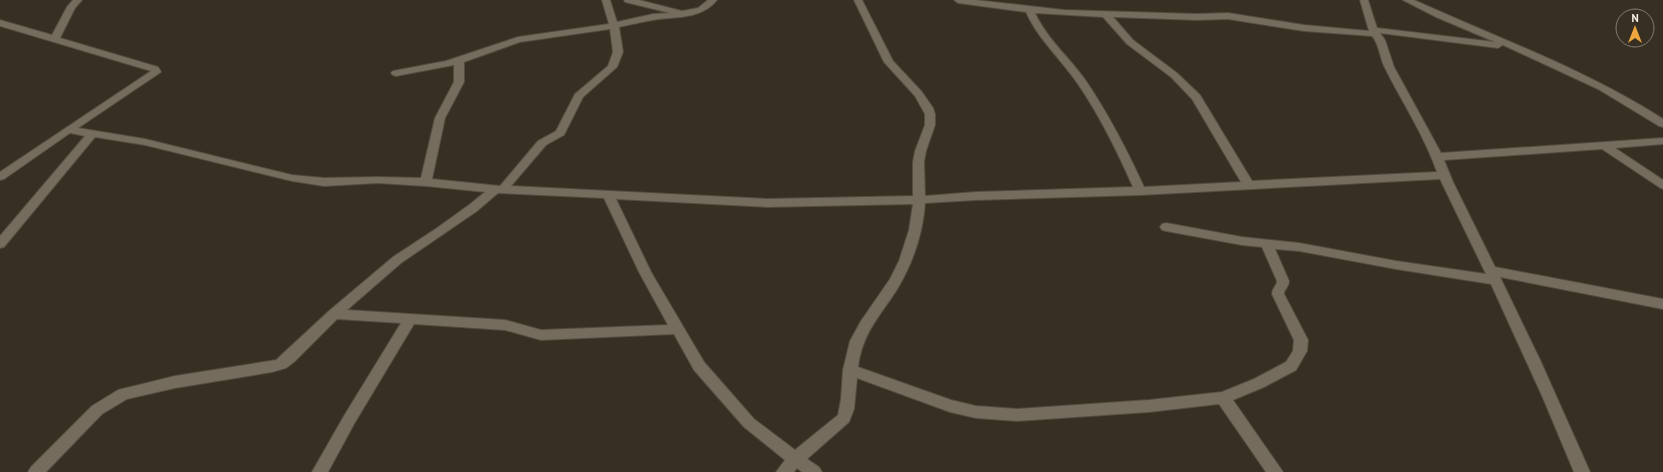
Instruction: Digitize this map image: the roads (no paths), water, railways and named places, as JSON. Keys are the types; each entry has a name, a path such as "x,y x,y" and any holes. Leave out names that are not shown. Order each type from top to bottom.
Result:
{"street":[{"path":"55,39 71,7 78,0"},
{"path":"36,472 97,410 123,394 176,382 272,367 281,364 334,314 397,260 441,231 499,189 542,143 560,133 579,96 612,67 618,52 606,0"},
{"path":"628,0 685,14"},
{"path":"396,73 459,61 518,40 613,26 653,17 685,14 700,10 713,0"},
{"path":"784,472 796,459 844,418 847,410 851,362 857,340 875,310 896,280 917,224 920,200 917,169 919,155 931,120 930,112 921,98 888,60 858,0"},
{"path":"958,0 1011,4 1029,10 1197,17 1228,16 1304,28 1374,32 1514,47"},
{"path":"1364,0 1374,32 1383,44 1383,51 1393,74 1437,158 1444,175 1495,276 1549,392 1582,472"},
{"path":"1407,0 1564,68 1604,88 1663,124"},
{"path":"1029,10 1037,27 1082,82 1100,110 1114,134 1140,191"},
{"path":"1105,14 1130,42 1174,75 1196,97 1249,185"},
{"path":"0,23 151,67 155,69 156,72 0,177"},
{"path":"426,182 440,118 459,82 459,61"},
{"path":"68,130 145,142 292,178 324,182 378,180 426,182 499,189 767,202 920,200 976,196 1140,191 1444,175"},
{"path":"0,244 92,134"},
{"path":"1437,158 1663,140"},
{"path":"1604,145 1663,185"},
{"path":"608,195 645,272 699,366 749,423 769,440 814,472"},
{"path":"1166,227 1267,244 1299,247 1396,265 1495,276 1663,304"},
{"path":"850,370 950,406 976,412 1017,415 1149,406 1223,398 1259,383 1291,366 1300,351 1301,340 1278,294 1278,290 1283,285 1283,281 1267,244"},
{"path":"334,314 505,326 541,335 678,329"},
{"path":"320,472 348,420 410,319"},
{"path":"1223,398 1275,472"}]}
